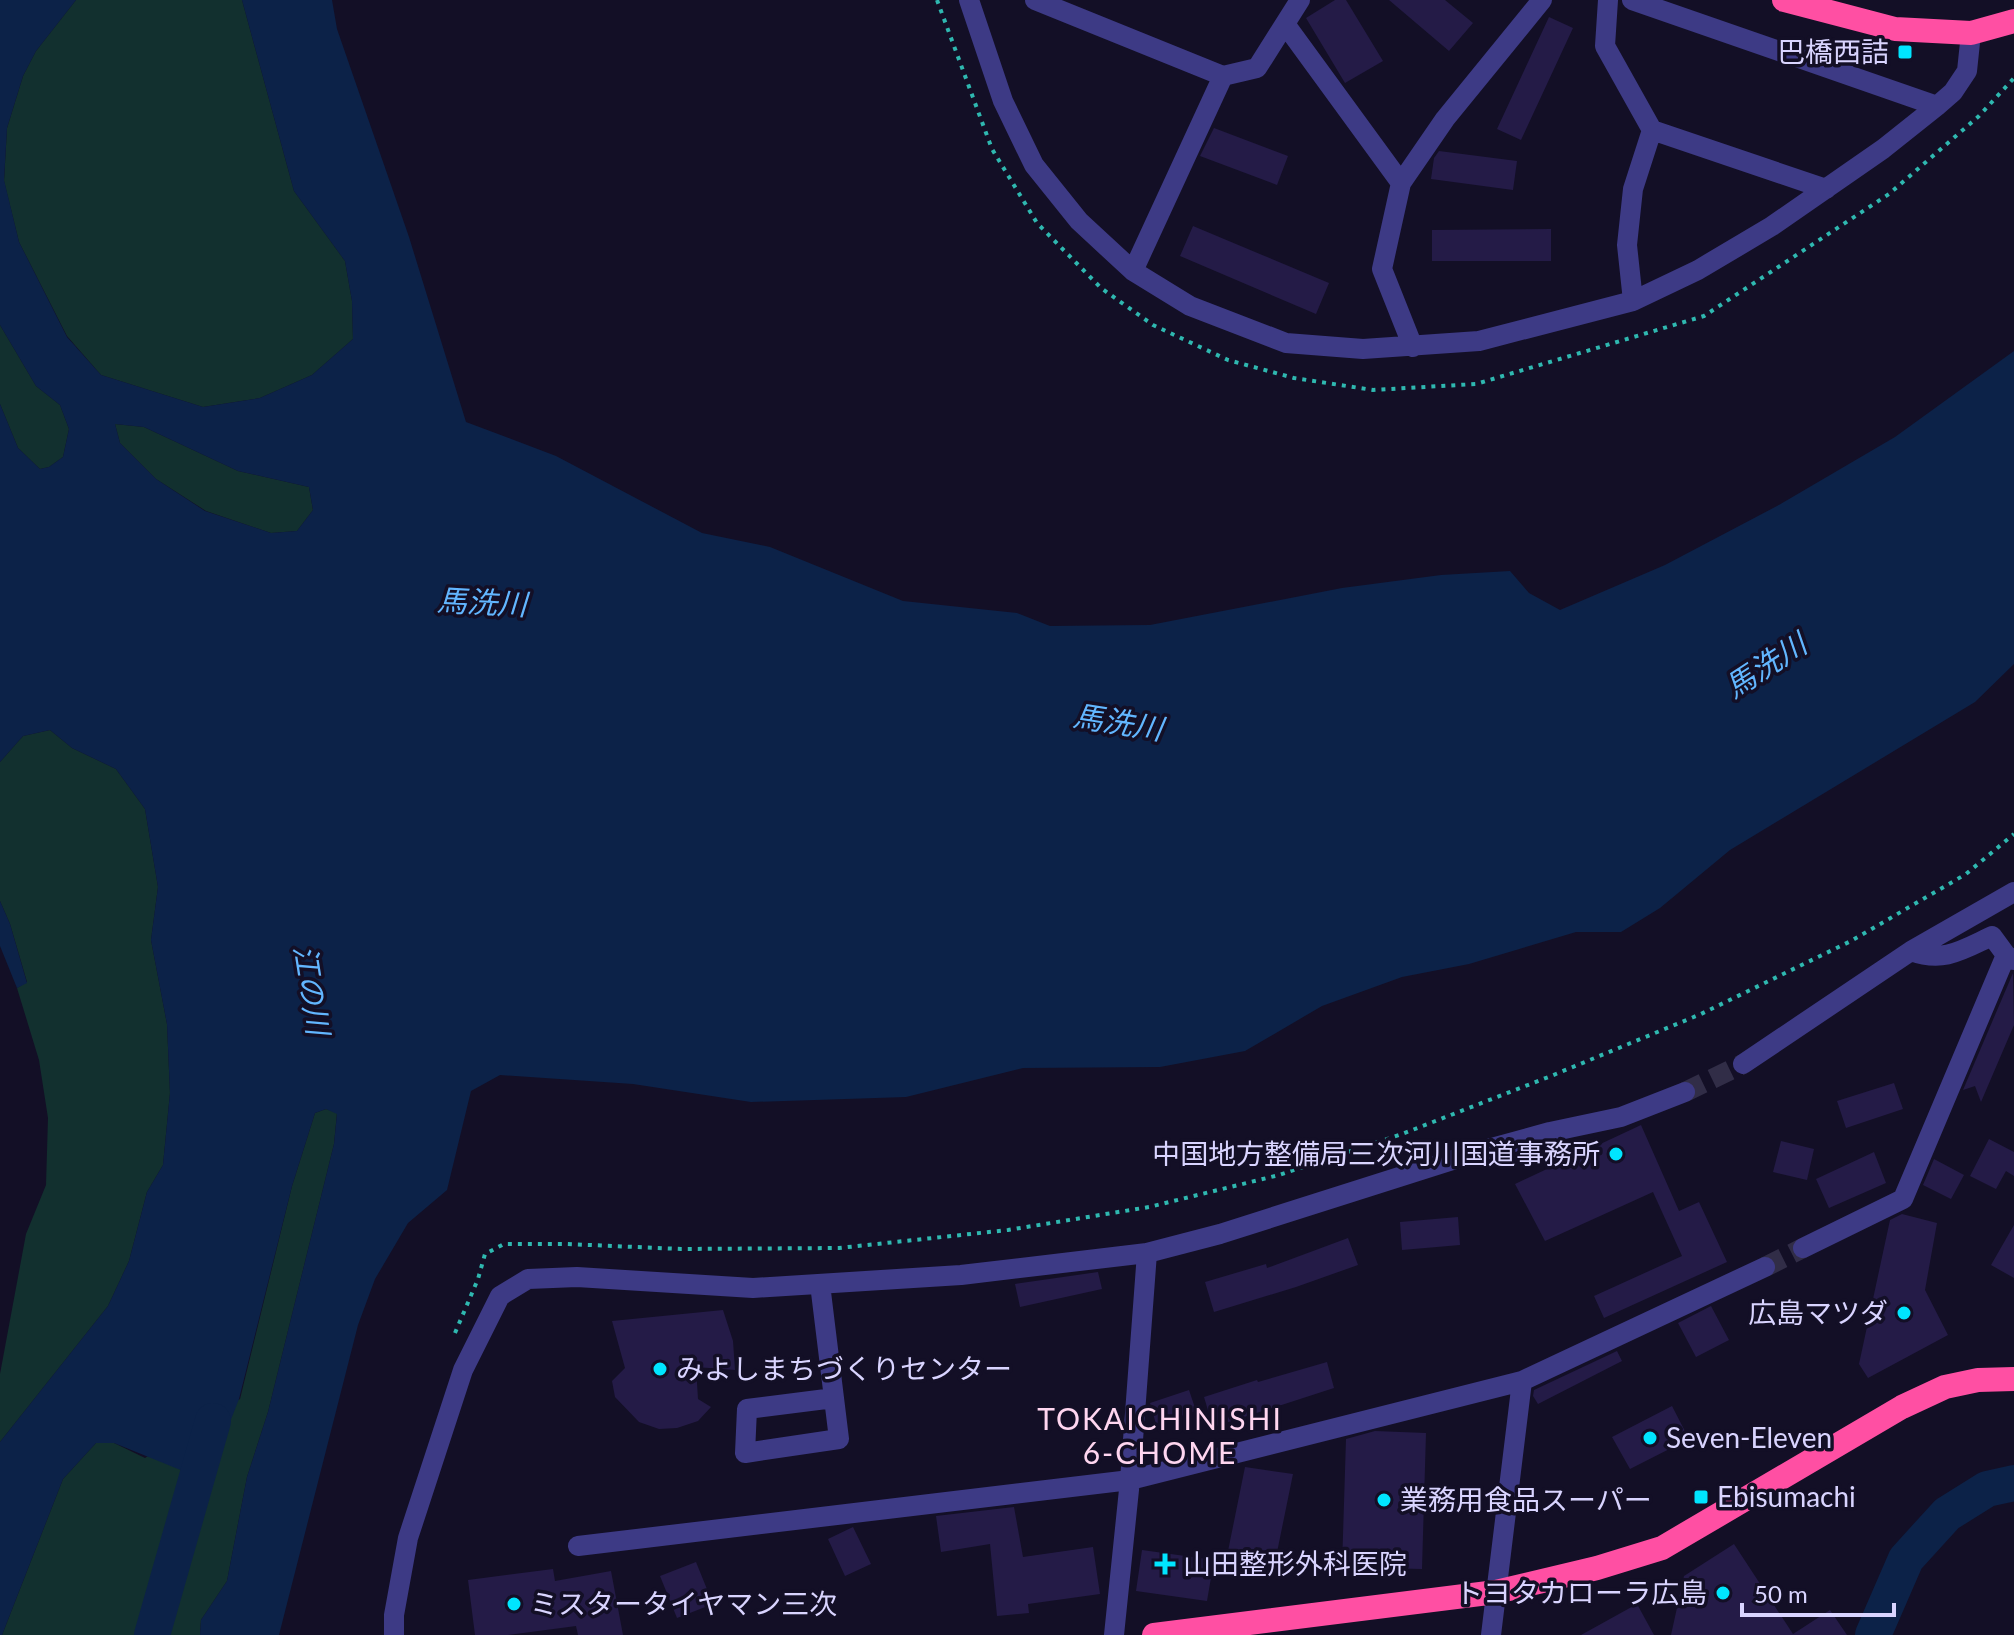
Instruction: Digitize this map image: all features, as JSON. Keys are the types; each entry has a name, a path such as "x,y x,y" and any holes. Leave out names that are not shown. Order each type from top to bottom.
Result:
{"highway":[{"path":"1784,0 1895,29 1971,33 2014,21"},
{"path":"1154,1635 1496,1592 1597,1568 1662,1548 1902,1407 1945,1387 2012,1376"}],"street":[{"path":"969,0 1003,101 1034,165 1079,221 1133,271 1190,306 1286,343 1363,349 1479,341 1633,301 1698,270 1826,189 1937,106 1953,92 1967,71 1971,33"},
{"path":"1035,0 1223,76 1257,68 1300,0"},
{"path":"1413,347 1382,269 1401,183 1445,119 1542,0"},
{"path":"1608,0 1605,46 1652,130 1826,189"},
{"path":"1632,0 1937,106"},
{"path":"1285,24 1401,183"},
{"path":"1133,271 1223,76"},
{"path":"1633,301 1627,245 1633,189 1652,130"},
{"path":"1743,1064 1911,951 2014,892"},
{"path":"1803,1248 1903,1199 2010,957 1992,936 1950,956 1927,957 1911,951"},
{"path":"394,1635 394,1615 408,1538 463,1370 500,1296 528,1279 577,1277 753,1288 961,1275 1147,1253 1220,1234 1481,1151 1621,1117 1685,1092"},
{"path":"1114,1635 1130,1480 1147,1253"},
{"path":"578,1546 1130,1480 1522,1381 1765,1267"},
{"path":"820,1284 834,1398 839,1439 745,1453 747,1409 834,1398"},
{"path":"1491,1635 1522,1381"}],"path":[{"path":"937,0 992,149 1037,223 1101,288 1153,325 1228,360 1294,378 1373,390 1476,384 1704,316 1889,194 1979,116 2014,78"},
{"path":"455,1333 485,1254 504,1244 681,1249 839,1248 1071,1220 1149,1207 1279,1175 1402,1134 1701,1014 1851,941 1966,874 2014,834"}],"green space":[{"path":"76,0 242,0 294,191 345,261 352,301 353,339 312,375 260,398 203,407 101,375 67,336 19,242 4,181 7,128 23,76 36,51"},
{"path":"0,325 36,386 60,405 69,429 63,457 49,467 40,469 18,448 0,404"},
{"path":"115,424 144,427 238,471 309,487 313,510 297,531 271,533 206,511 156,479 120,443"},
{"path":"50,730 72,748 116,769 145,809 158,887 151,940 167,1024 170,1093 163,1165 147,1192 129,1261 108,1306 0,1442 0,1374 26,1234 46,1185 48,1118 39,1060 17,988 27,982 0,901 0,762 23,736"},
{"path":"326,1109 337,1113 334,1144 268,1412 247,1477 227,1581 201,1620 200,1635 2,1635 63,1479 96,1443 114,1443 145,1458 240,1399 292,1186 315,1113"}],"water":[{"name":"馬洗川","path":"0,0 76,0 36,51 23,76 7,128 4,180 19,242 67,337 101,375 203,407 260,398 312,375 353,339 352,301 345,261 294,191 242,0 332,0 337,29 409,237 466,422 556,456 702,533 770,547 903,601 1017,613 1050,626 1150,625 1342,588 1441,575 1510,571 1529,593 1560,610 1665,565 1777,506 1895,437 2014,351 2014,664 1975,702 1730,850 1660,908 1621,932 1576,932 1469,964 1402,977 1322,1006 1245,1051 1160,1067 1023,1068 906,1097 751,1102 633,1084 500,1075 471,1091 447,1190 408,1223 375,1279 358,1325 279,1635 200,1635 201,1620 227,1581 247,1477 268,1412 334,1144 337,1114 326,1109 315,1113 292,1186 239,1399 214,1463 183,1471 114,1443 96,1443 63,1479 0,1635 0,1442 108,1306 129,1261 147,1192 163,1165 170,1093 167,1024 151,940 158,887 145,809 116,769 72,748 50,730 23,736 0,762 0,404 18,448 40,469 63,457 69,429 60,405 36,386 0,325","holes":["115,424 144,427 238,471 309,487 313,510 297,531 271,533 205,511 156,479 120,443"]},
{"path":"0,901 27,983 17,988 0,946"}],"building":[{"path":"1335,0 1346,0 1383,61 1345,83 1306,18"},
{"path":"1389,0 1445,0 1473,23 1449,51"},
{"path":"1549,17 1573,28 1521,140 1497,129"},
{"path":"1214,128 1288,156 1277,185 1200,156"},
{"path":"1439,151 1517,161 1513,190 1431,179 1434,158"},
{"path":"1193,226 1329,283 1316,314 1180,256"},
{"path":"1551,229 1551,261 1432,261 1432,230"},
{"path":"2013,973 2014,1025 1981,1102 1975,1086 1963,1090"},
{"path":"1894,1083 1903,1109 1846,1128 1837,1101"},
{"name":"中国地方整備局三次河川国道事務所","path":"1641,1125 1679,1211 1699,1202 1727,1262 1604,1318 1594,1296 1682,1256 1653,1192 1545,1241 1515,1184"},
{"path":"1989,1139 2014,1152 2014,1176 2006,1171 1996,1189 1970,1176"},
{"path":"1781,1141 1814,1149 1807,1180 1773,1172"},
{"path":"1874,1152 1886,1183 1829,1208 1816,1179"},
{"path":"1934,1159 1964,1175 1951,1199 1923,1185"},
{"name":"広島マツダ","path":"1902,1214 1937,1223 1925,1290 1948,1335 1868,1378 1859,1364 1890,1220"},
{"path":"1458,1217 1460,1245 1402,1250 1400,1222"},
{"path":"2014,1225 2014,1278 1991,1265"},
{"path":"1348,1238 1358,1265 1214,1312 1205,1282 1266,1264 1267,1268"},
{"path":"1098,1272 1102,1289 1020,1307 1015,1284"},
{"path":"1711,1306 1729,1340 1696,1357 1678,1323"},
{"name":"みよしまちづくりセンター","path":"723,1310 733,1341 735,1370 696,1367 698,1399 711,1407 698,1421 677,1428 659,1429 639,1422 615,1397 612,1381 625,1368 612,1321"},
{"path":"1617,1351 1622,1361 1538,1404 1533,1396 1534,1390"},
{"path":"1327,1362 1334,1388 1213,1427 1204,1397"},
{"path":"1189,1390 1196,1411 1156,1424 1150,1403"},
{"path":"1672,1406 1689,1439 1630,1469 1612,1437"},
{"path":"1375,1431 1426,1433 1422,1569 1342,1567 1346,1439"},
{"path":"1245,1467 1293,1474 1274,1567 1227,1556"},
{"path":"1014,1507 1023,1557 1093,1547 1100,1594 1028,1604 1029,1613 997,1616 990,1544 941,1552 936,1516"},
{"path":"853,1527 871,1564 845,1576 828,1539"},
{"name":"トヨタカローラ広島","path":"1734,1544 1793,1634 1830,1610 1847,1635 1671,1635 1684,1576"},
{"path":"1142,1550 1214,1560 1207,1601 1136,1591"},
{"path":"696,1562 713,1604 677,1618 660,1576"},
{"path":"553,1569 555,1581 611,1571 623,1635 578,1635 576,1626 508,1635 475,1635 468,1580"},
{"path":"1637,1604 1654,1635 1581,1635"}],"waterway":[{"name":"江の川","path":"152,1635 213,1421"},
{"path":"1873,1635 1906,1559 1947,1514 1987,1489 2014,1483"}],"tunnel":[{"path":"1685,1092 1743,1064"},
{"path":"1765,1267 1803,1248"}],"place":[{"name":"巴橋西詰","path":"1905,52"},
{"name":"中国地方整備局三次河川国道事務所","path":"1616,1154"},
{"name":"広島マツダ","path":"1904,1313"},
{"name":"みよしまちづくりセンター","path":"660,1369"},
{"name":"Seven-Eleven","path":"1650,1438"},
{"name":"Ebisumachi","path":"1701,1497"},
{"name":"業務用食品スーパー","path":"1384,1500"},
{"name":"山田整形外科医院","path":"1165,1564"},
{"name":"トヨタカローラ広島","path":"1723,1593"},
{"name":"ミスタータイヤマン三次","path":"514,1604"}],"district":[{"name":"TOKAICHINISHI 6-CHOME","path":"1160,1437"}]}
